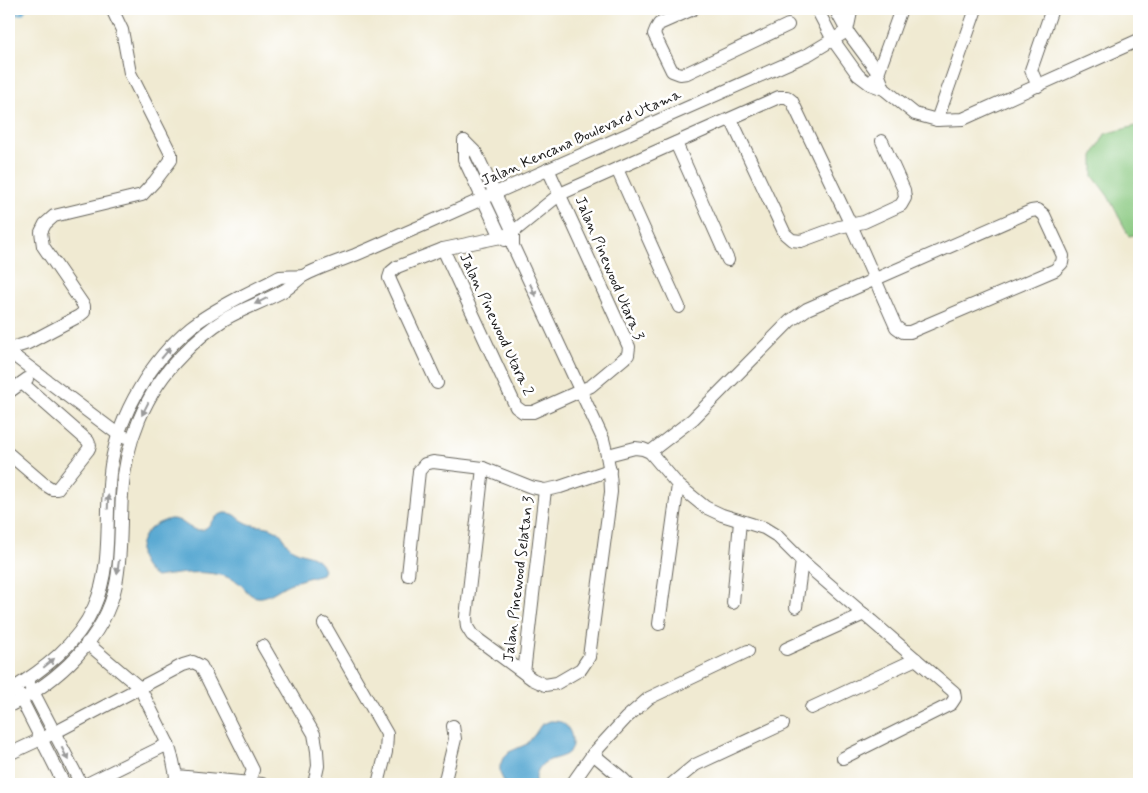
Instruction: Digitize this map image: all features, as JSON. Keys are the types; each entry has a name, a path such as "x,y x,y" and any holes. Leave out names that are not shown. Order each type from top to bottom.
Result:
{"street":[{"path":"112,9 122,30 130,73 171,154 170,160 142,195 54,216 45,224 41,232 43,246 84,306 84,312 9,350 119,435 132,439"},
{"path":"693,9 659,24 654,34 672,71 680,74 687,73 788,24"},
{"path":"817,9 833,40 858,75 870,84 884,89 915,114 937,120 963,119 1139,40"},
{"path":"835,9 847,31 878,73 884,89"},
{"path":"847,31 851,12 854,9"},
{"path":"870,84 878,73 901,9"},
{"path":"937,120 976,9"},
{"path":"1038,86 1031,70 1052,9"},
{"name":"Jalan Kencana Boulevard Utama","path":"9,706 42,686 70,663 92,638 106,613 115,587 120,559 124,467 132,439 143,410 161,380 180,357 200,338 224,320 286,290 303,276 360,253 548,168 809,54 847,31"},
{"path":"437,384 389,278 390,272 396,267 443,249 507,234 560,194 779,97 787,97 792,101 851,225 875,279 896,327 903,332 910,332 1055,270 1062,263 1063,256 1044,215 1038,210 1031,211 875,279 806,309 790,321 693,419 650,452"},
{"path":"732,118 785,234 792,240 801,241 839,227 864,222 900,205 905,198 904,190 882,141"},
{"path":"676,143 728,260"},
{"name":"Jalan Pinewood Utara 3","path":"548,168 628,347 628,355 592,386 580,391"},
{"path":"617,170 679,307"},
{"path":"483,468 466,617 467,627 472,636 532,679 545,685 557,683 581,669 590,657 611,492 608,455 603,440 489,196"},
{"name":"Jalan Pinewood Utara 2","path":"443,249 516,407 523,412 533,412 580,391"},
{"name":"Jalan Kencana Boulevard Utama","path":"12,689 34,675 60,654 81,630 94,608 102,584 106,558 111,465 119,435 131,404 150,373 170,348 191,327 217,309 281,277 303,276"},
{"path":"9,392 36,372"},
{"path":"9,454 44,484 52,489 57,489 90,446 88,442 22,383"},
{"path":"608,455 635,448 644,449 650,452 678,485 704,507 722,515 764,528 778,536 802,561 954,692 955,698 952,704 843,758"},
{"path":"408,575 419,471 425,464 433,462 483,468 531,487 545,490 560,488 610,470"},
{"path":"658,624 678,485"},
{"name":"Jalan Pinewood Selatan 3","path":"524,673 545,490"},
{"path":"733,603 740,521"},
{"path":"796,607 802,561"},
{"path":"786,649 864,614"},
{"path":"324,624 387,734 386,752 378,784"},
{"path":"87,643 140,688 168,744 173,761 175,780 262,784"},
{"path":"263,646 314,734 318,766 314,784"},
{"path":"572,784 593,754 626,718 649,698 748,651"},
{"path":"811,708 916,658"},
{"path":"9,754 54,733 182,665 193,662 201,666 254,770 248,784"},
{"path":"27,680 81,784"},
{"path":"12,689 21,699 64,784"},
{"path":"672,784 695,765 783,724"},
{"path":"444,784 456,739 453,726"},
{"path":"87,784 168,744"},
{"path":"593,754 628,784"}],"green space":[{"path":"1139,125 1139,234 1129,236 1108,196 1093,176 1093,156 1105,134"}],"water":[{"path":"224,513 234,515 248,524 276,530 290,547 318,560 324,570 322,574 289,584 265,596 257,597 251,595 236,581 217,574 176,574 156,577 148,571 140,555 140,547 147,531 155,525 171,519 179,520 192,529 202,530 216,517"},
{"path":"550,721 562,722 568,729 572,742 569,752 549,760 541,766 537,772 535,784 505,784 500,773 503,758 509,752 527,744 541,725"}],"waterway":[{"path":"9,15 22,13 25,9"}]}
